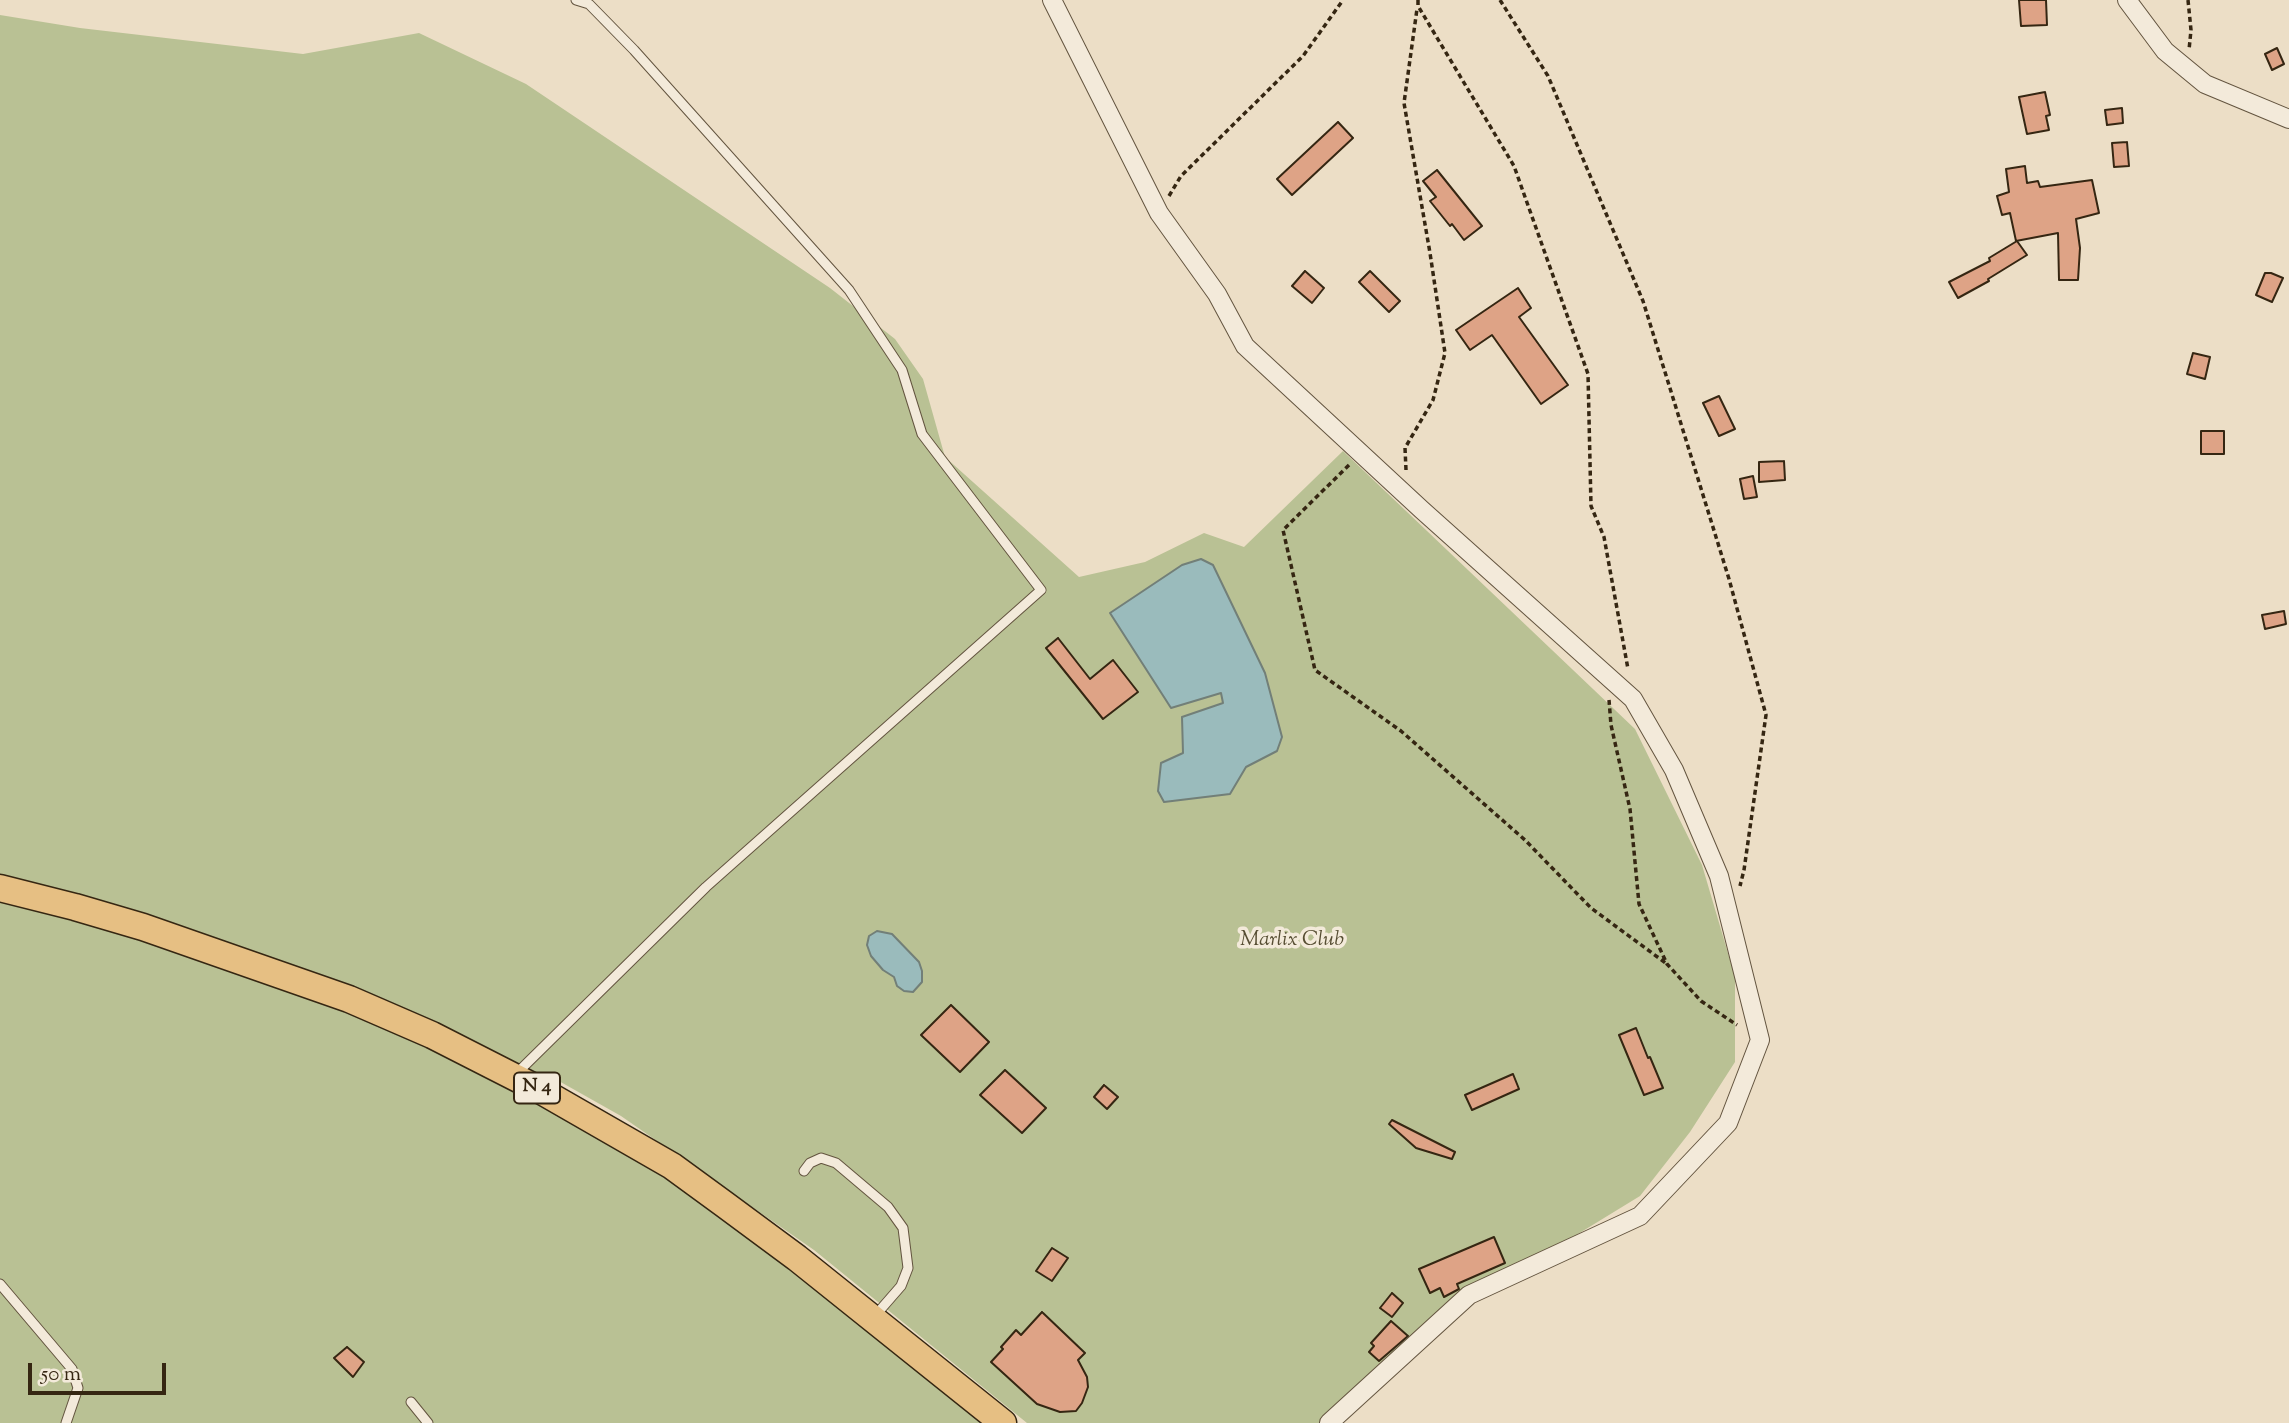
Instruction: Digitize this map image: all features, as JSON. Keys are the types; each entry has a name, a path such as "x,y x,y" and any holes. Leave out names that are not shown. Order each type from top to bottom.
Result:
{"main road":[{"name":"N 4","path":"0,888 75,906 143,927 349,999 432,1035 586,1115 672,1166 797,1258 995,1420"}],"street":[{"path":"1052,0 1159,213 1217,294 1245,346 1633,699 1674,770 1719,876 1759,1040 1728,1123 1640,1216 1469,1295 1329,1423"},
{"path":"2127,0 2165,51 2205,84 2289,119"}],"lane":[{"path":"514,1077 706,887 1041,590 922,434 902,370 849,290 634,50 589,4 576,0"},
{"path":"804,1171 810,1163 821,1158 836,1163 888,1207 903,1228 908,1268 901,1286 873,1318"},
{"path":"0,1284 72,1369 78,1388 66,1423"},
{"path":"411,1402 428,1423"}],"path":[{"path":"1159,213 1181,176 1303,56 1343,0"},
{"path":"1408,497 1405,448 1433,400 1445,352 1404,103 1418,0"},
{"path":"1500,0 1548,76 1643,301 1729,579 1766,715 1744,870 1730,920"},
{"path":"2188,0 2191,30 2188,70"},
{"path":"1418,6 1514,166 1588,374 1591,506 1604,537 1633,699"},
{"path":"1360,453 1283,530 1315,670 1401,731 1525,840 1591,908 1667,964 1701,1001 1759,1040"},
{"path":"1608,676 1611,725 1630,809 1639,904 1667,964"}],"green space":[{"name":"Marlix Club","path":"0,15 80,28 303,54 419,33 526,84 830,288 895,339 923,379 945,457 1079,577 1145,562 1204,533 1244,547 1343,451 1635,729 1702,865 1735,977 1735,1062 1690,1132 1640,1196 1573,1237 1470,1287 1320,1423 1027,1423 814,1250 621,1116 550,1076 538,1088 724,1204 1003,1423 0,1423"}],"water":[{"path":"1201,559 1213,565 1265,673 1282,737 1277,751 1246,767 1230,794 1164,802 1158,791 1161,763 1183,753 1182,717 1223,703 1221,693 1171,708 1110,613 1182,565"},
{"path":"877,931 892,934 919,962 922,982 913,992 904,991 897,986 894,977 883,970 871,956 867,945 869,936"}],"building":[{"path":"2019,0 2046,0 2047,25 2021,26"},
{"path":"2277,48 2284,64 2272,70 2265,54"},
{"path":"2045,92 2050,115 2046,116 2049,130 2027,134 2019,97"},
{"path":"2122,108 2123,123 2107,125 2105,110"},
{"path":"1338,122 1353,138 1292,195 1277,179"},
{"path":"2127,142 2129,166 2114,167 2112,143"},
{"path":"2025,166 2027,183 2038,181 2040,187 2092,180 2099,213 2076,219 2080,248 2078,280 2059,280 2058,233 2016,241 2010,213 2002,215 1997,196 2009,192 2006,169"},
{"path":"1437,170 1482,226 1464,240 1430,201 1436,197 1423,181"},
{"path":"2017,241 2027,255 1958,298 1949,282 1990,261 1989,258"},
{"path":"1305,271 1324,288 1312,303 1292,286"},
{"path":"1370,271 1400,301 1389,312 1359,282"},
{"path":"2265,273 2283,278 2272,302 2256,295"},
{"path":"1518,288 1531,308 1519,317 1568,385 1541,404 1492,335 1470,350 1456,330"},
{"path":"2193,353 2210,357 2205,379 2187,374"},
{"path":"1719,396 1735,429 1719,436 1703,403"},
{"path":"2201,431 2224,431 2224,454 2201,454"},
{"path":"1784,461 1785,480 1759,482 1759,462"},
{"path":"1753,476 1757,497 1744,499 1740,479"},
{"path":"2284,611 2286,624 2265,629 2262,615"},
{"path":"1058,638 1090,679 1113,660 1138,692 1103,719 1046,648"},
{"path":"951,1005 989,1042 960,1072 921,1035"},
{"path":"1636,1028 1663,1088 1644,1095 1619,1035"},
{"path":"1005,1070 1046,1108 1022,1133 980,1095"},
{"path":"1513,1074 1519,1089 1472,1110 1465,1095"},
{"path":"1104,1085 1118,1097 1107,1109 1094,1097"},
{"path":"1392,1120 1455,1152 1452,1159 1416,1148 1389,1124"},
{"path":"1494,1237 1505,1263 1457,1284 1459,1289 1444,1297 1440,1288 1430,1293 1419,1269"},
{"path":"1052,1248 1068,1258 1052,1281 1036,1271"},
{"path":"1392,1293 1403,1303 1392,1317 1380,1308"},
{"path":"1042,1312 1085,1353 1078,1360 1087,1377 1088,1387 1076,1411 1060,1412 1037,1404 991,1362 1016,1330 1021,1335"},
{"path":"1391,1321 1408,1336 1379,1361 1369,1352 1374,1346 1371,1343"},
{"path":"347,1347 364,1362 353,1377 334,1358"}]}
